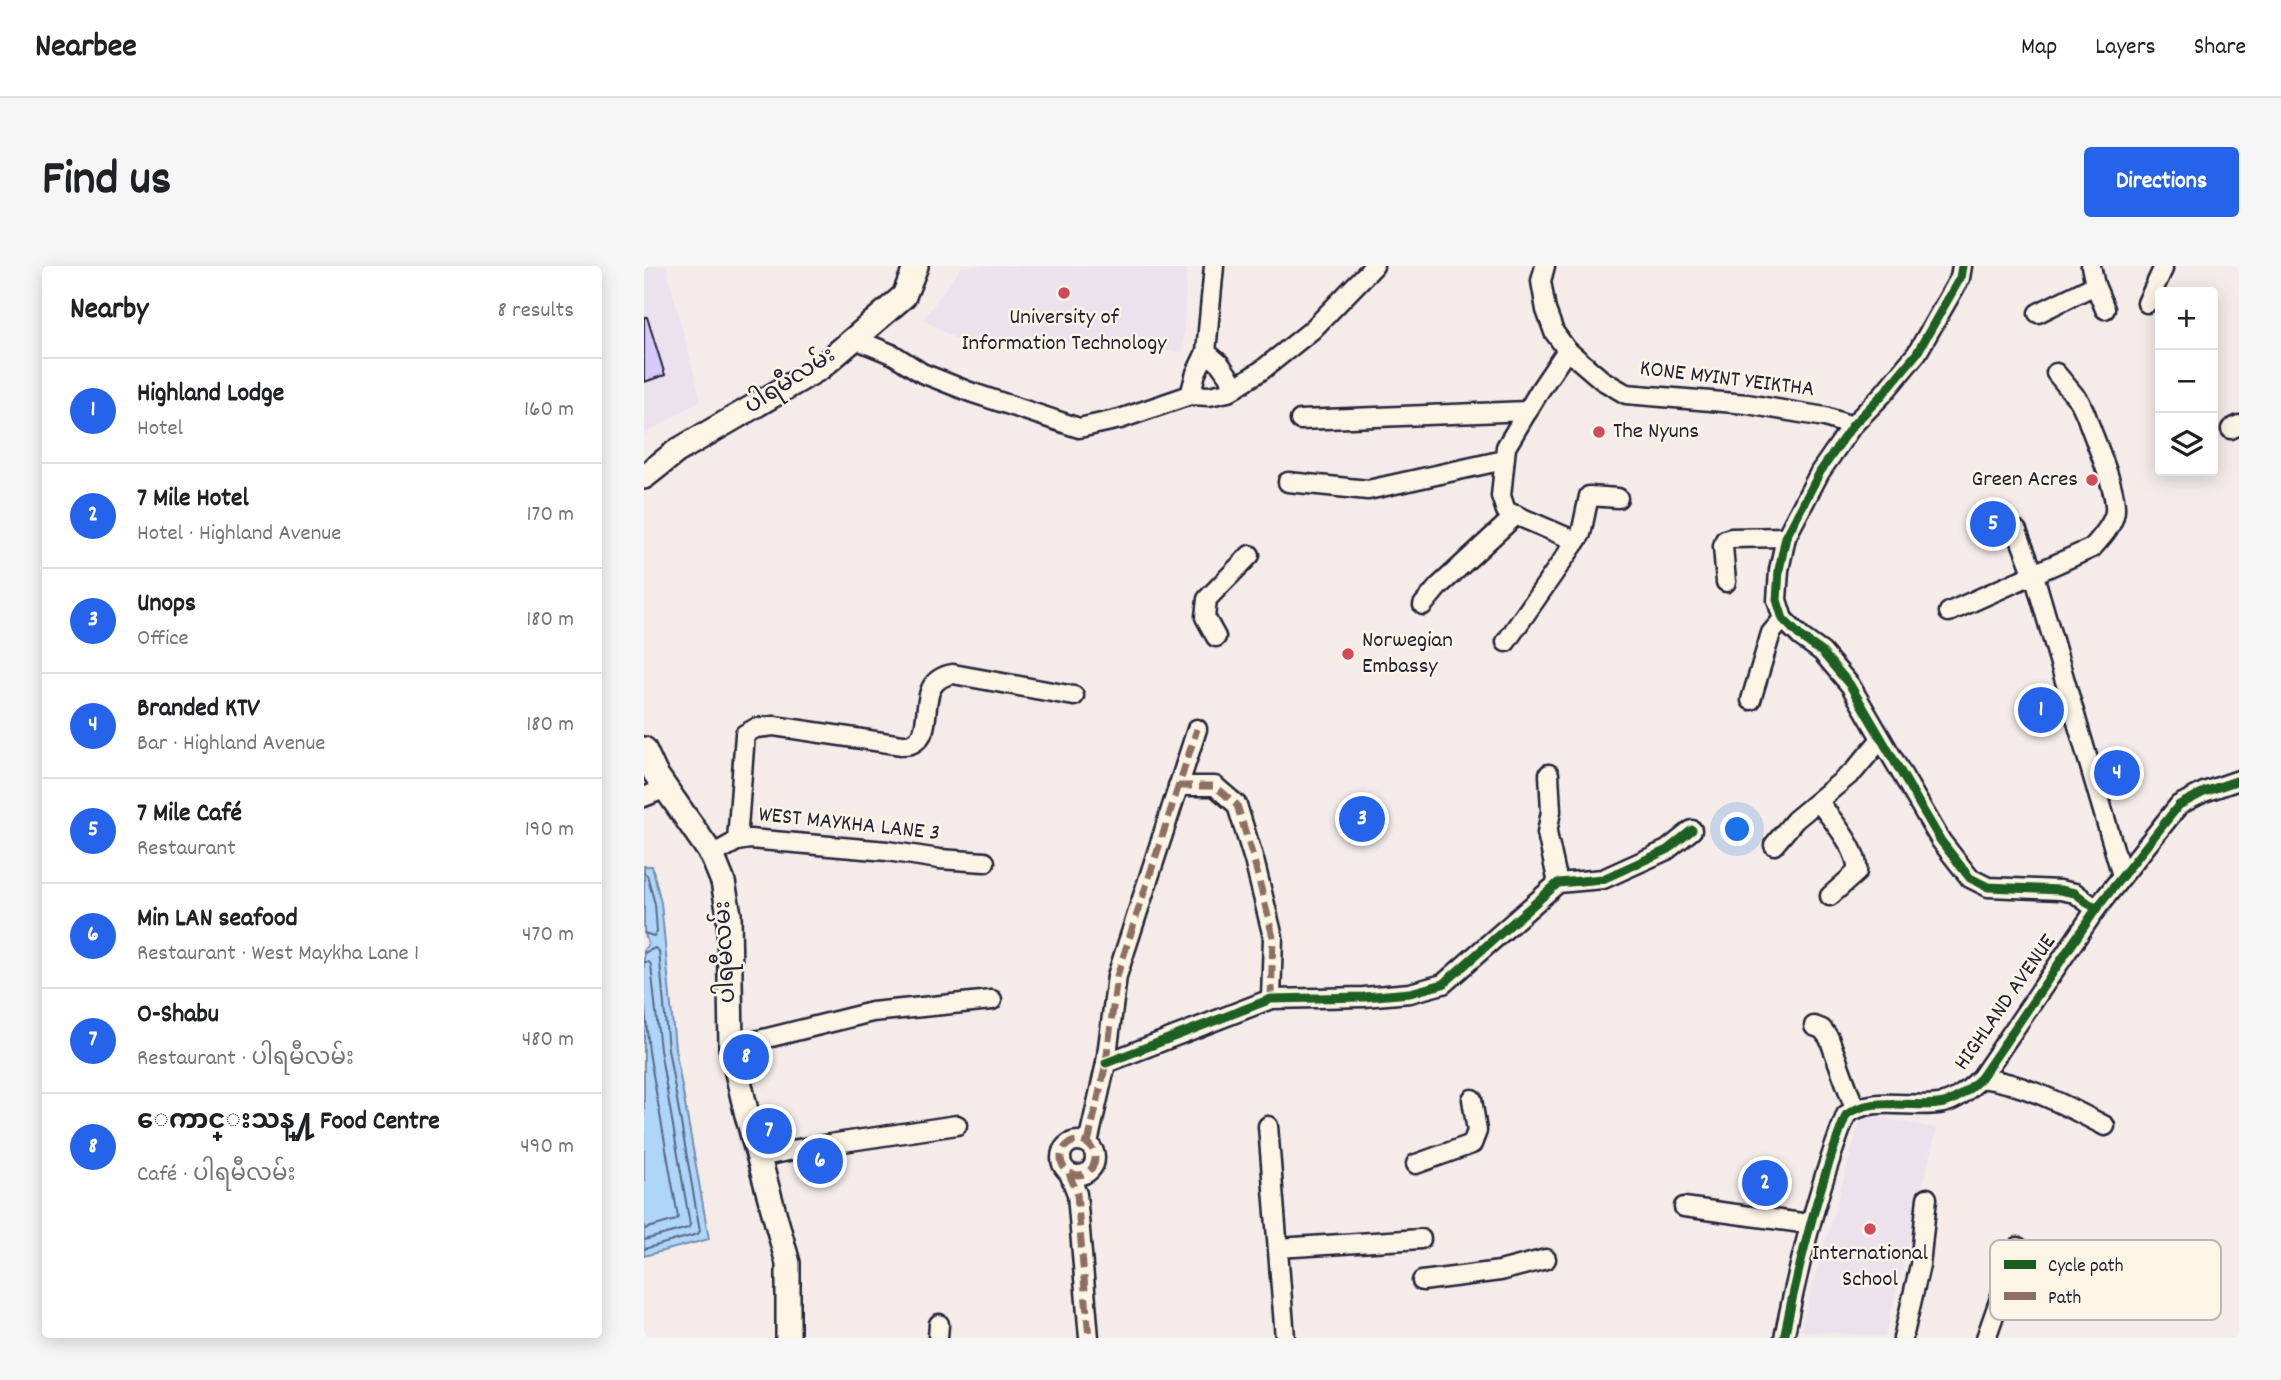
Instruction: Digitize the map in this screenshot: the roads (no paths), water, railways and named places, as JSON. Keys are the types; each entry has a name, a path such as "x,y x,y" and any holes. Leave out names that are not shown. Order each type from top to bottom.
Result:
{"main road":[{"name":"ပါရမီလမ်း","path":"644,477 677,451 820,368 904,296 916,266"},
{"name":"ပါရမီလမ်း","path":"644,749 655,773 712,855 723,882 729,914 731,1047 788,1263 788,1338"}],"street":[{"path":"1190,395 1206,352 1214,266"},
{"path":"855,338 894,355 922,373 1079,428 1120,419 1190,395 1209,396 1228,392 1262,370 1312,330 1374,266"},
{"name":"KONE MYINT YEIKTHA","path":"1545,266 1541,281 1546,310 1554,332 1567,350 1602,380 1626,394 1747,404 1825,416 1852,426"},
{"path":"1962,266 1960,278 1917,353 1884,394 1852,426 1819,472 1786,537 1779,570 1777,600 1783,619 1801,637 1822,652 1850,685 1941,841 1970,878 1988,887 2075,893 2096,909"},
{"path":"2091,266 2105,309"},
{"path":"2147,303 2162,266"},
{"path":"2038,313 2095,285"},
{"path":"1567,350 1506,447 1501,496 1511,513 1576,541"},
{"path":"1206,352 1220,363 1236,387"},
{"path":"1949,612 2091,548 2107,530 2115,515 2116,496 2086,415 2080,402 2056,373"},
{"path":"1300,420 1528,411"},
{"path":"1288,482 1368,490 1504,460"},
{"path":"1506,642 1581,534 1589,496 1618,498"},
{"path":"1423,604 1511,513"},
{"path":"2017,531 2034,575 2122,876"},
{"path":"1726,582 1725,540 1786,537"},
{"path":"1216,637 1205,617 1208,599 1250,555"},
{"path":"1751,700 1771,633 1783,619"},
{"path":"737,841 745,734 756,728 774,726 902,745 914,743 922,734 932,685 941,676 954,674 1074,696"},
{"path":"1088,1143 1105,1063 1117,976 1197,729"},
{"path":"1774,845 1795,820 1854,771 1881,739"},
{"path":"1549,774 1551,811 1547,833 1558,883"},
{"name":"HIGHLAND AVENUE","path":"1854,1109 1868,1105 1943,1103 1961,1096 1981,1078 2096,909 2179,805 2204,792 2239,780"},
{"path":"1178,786 1215,786 1237,805 1273,937 1271,999"},
{"path":"644,797 666,788"},
{"path":"1819,802 1838,828 1858,864 1857,872 1830,896"},
{"path":"1105,1063 1271,999 1410,993 1443,984 1558,883 1603,879 1667,850 1692,830"},
{"name":"WEST MAYKHA LANE 3","path":"712,855 737,841 750,839 985,862"},
{"path":"731,1047 872,1012 992,1000"},
{"path":"1784,1338 1810,1224 1846,1115 1854,1109 1829,1038 1822,1029 1814,1026"},
{"path":"1981,1078 2001,1080 2033,1092 2105,1126"},
{"path":"1416,1164 1472,1143 1477,1131 1472,1099"},
{"path":"759,1157 957,1125"},
{"path":"1268,1126 1285,1338"},
{"path":"1069,1173 1086,1173 1094,1164 1095,1153 1088,1143 1077,1140 1067,1144 1060,1159 1077,1194 1089,1338"},
{"path":"1903,1338 1920,1265 1927,1198"},
{"path":"1684,1207 1810,1224"},
{"path":"1278,1248 1421,1239"},
{"path":"1422,1281 1500,1271 1546,1259"},
{"path":"1986,1338 1992,1320"}],"water":[{"path":"644,866 652,866 661,903 675,1048 709,1239 644,1256 644,950 648,944 644,930"}],"place":[{"name":"University of Information Technology","path":"1064,293"},
{"name":"The Nyuns","path":"1599,432"},
{"name":"Green Acres","path":"2092,480"},
{"name":"7 Mile Café","path":"1993,524"},
{"name":"Norwegian Embassy","path":"1348,654"},
{"name":"Highland Lodge","path":"2041,710"},
{"name":"Branded KTV","path":"2117,773"},
{"name":"Unops","path":"1362,819"},
{"name":"ေကာင္းသန္႔ Food Centre","path":"746,1057"},
{"name":"O-Shabu","path":"769,1131"},
{"name":"Min LAN seafood","path":"820,1161"},
{"name":"7 Mile Hotel","path":"1765,1183"},
{"name":"International School","path":"1870,1229"}]}
